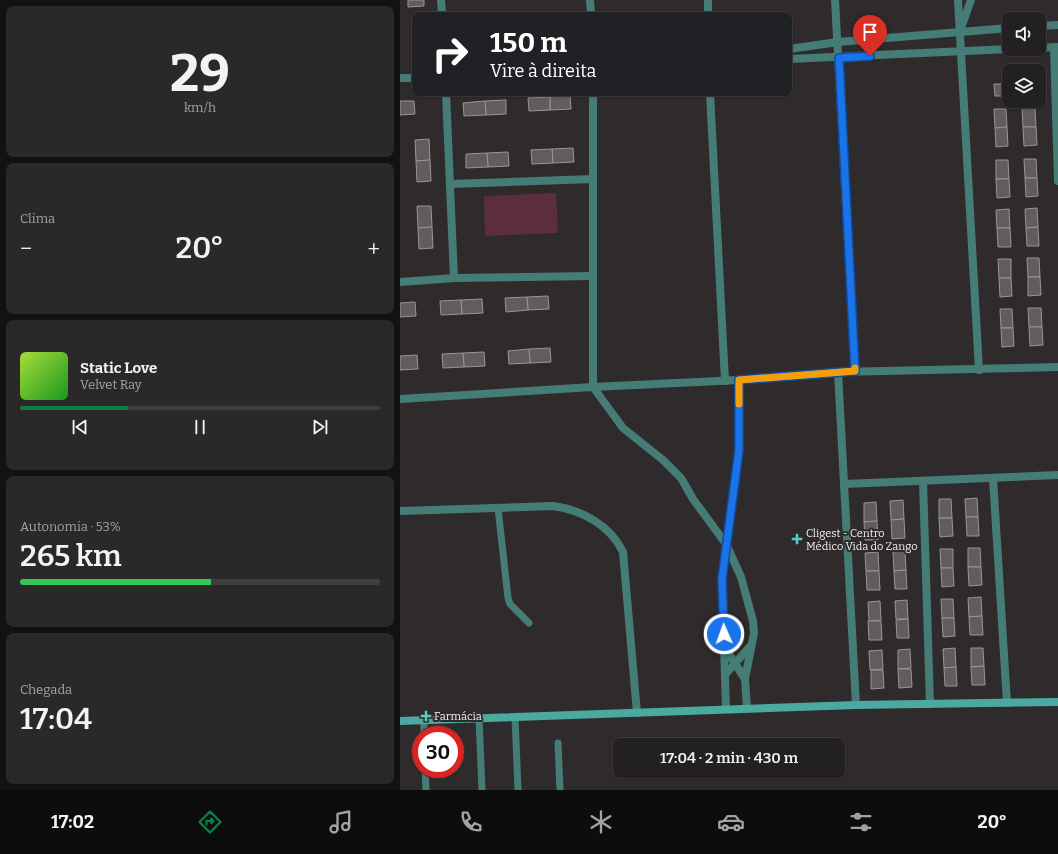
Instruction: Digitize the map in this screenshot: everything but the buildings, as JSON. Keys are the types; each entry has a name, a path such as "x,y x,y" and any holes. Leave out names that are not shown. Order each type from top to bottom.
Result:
{"street":[{"path":"441,0 442,12"},
{"path":"590,0 591,12"},
{"path":"708,0 708,12"},
{"path":"836,0 855,371"},
{"path":"958,0 979,370"},
{"path":"960,30 971,0"},
{"path":"1046,26 1058,25"},
{"path":"792,49 838,42 960,30 1002,28"},
{"path":"1046,48 1056,47 1058,181"},
{"path":"792,58 839,58 1002,49"},
{"path":"400,78 412,78"},
{"path":"446,96 454,278"},
{"path":"593,96 593,386 623,428 663,460 681,478 693,499 726,544 741,577 753,621 754,633 745,679 747,708"},
{"path":"710,96 725,381"},
{"path":"450,184 593,179"},
{"path":"400,282 454,278 592,276"},
{"path":"400,399 593,386 725,381 855,371 979,370 1058,367"},
{"path":"838,372 856,705"},
{"path":"726,709 722,579 739,450 739,380"},
{"path":"844,484 1058,474"},
{"path":"993,478 1007,703"},
{"path":"923,481 930,704"},
{"path":"400,512 553,506 565,507 594,520 609,531 618,542 622,552 637,713"},
{"path":"725,675 752,645"},
{"path":"724,646 745,679"},
{"path":"400,721 747,708 1058,702"}],"lane":[{"path":"498,508 508,598 510,604 529,623"},
{"path":"515,717 518,790"},
{"path":"479,718 482,790"},
{"path":"424,720 424,726"},
{"path":"558,743 560,790"},
{"path":"426,778 426,790"}],"shaded area":[{"path":"556,193 558,233 485,236 484,196"}],"slow traffic":[{"path":"739,404 739,380 855,371 855,368"}],"place":[{"name":"Cligest - Centro Médico Vida do Zango","path":"797,539"},
{"name":"Farmácia","path":"426,716"}],"route":[{"path":"724,634 722,579 739,450 739,380 855,371 839,58 870,56"}]}
